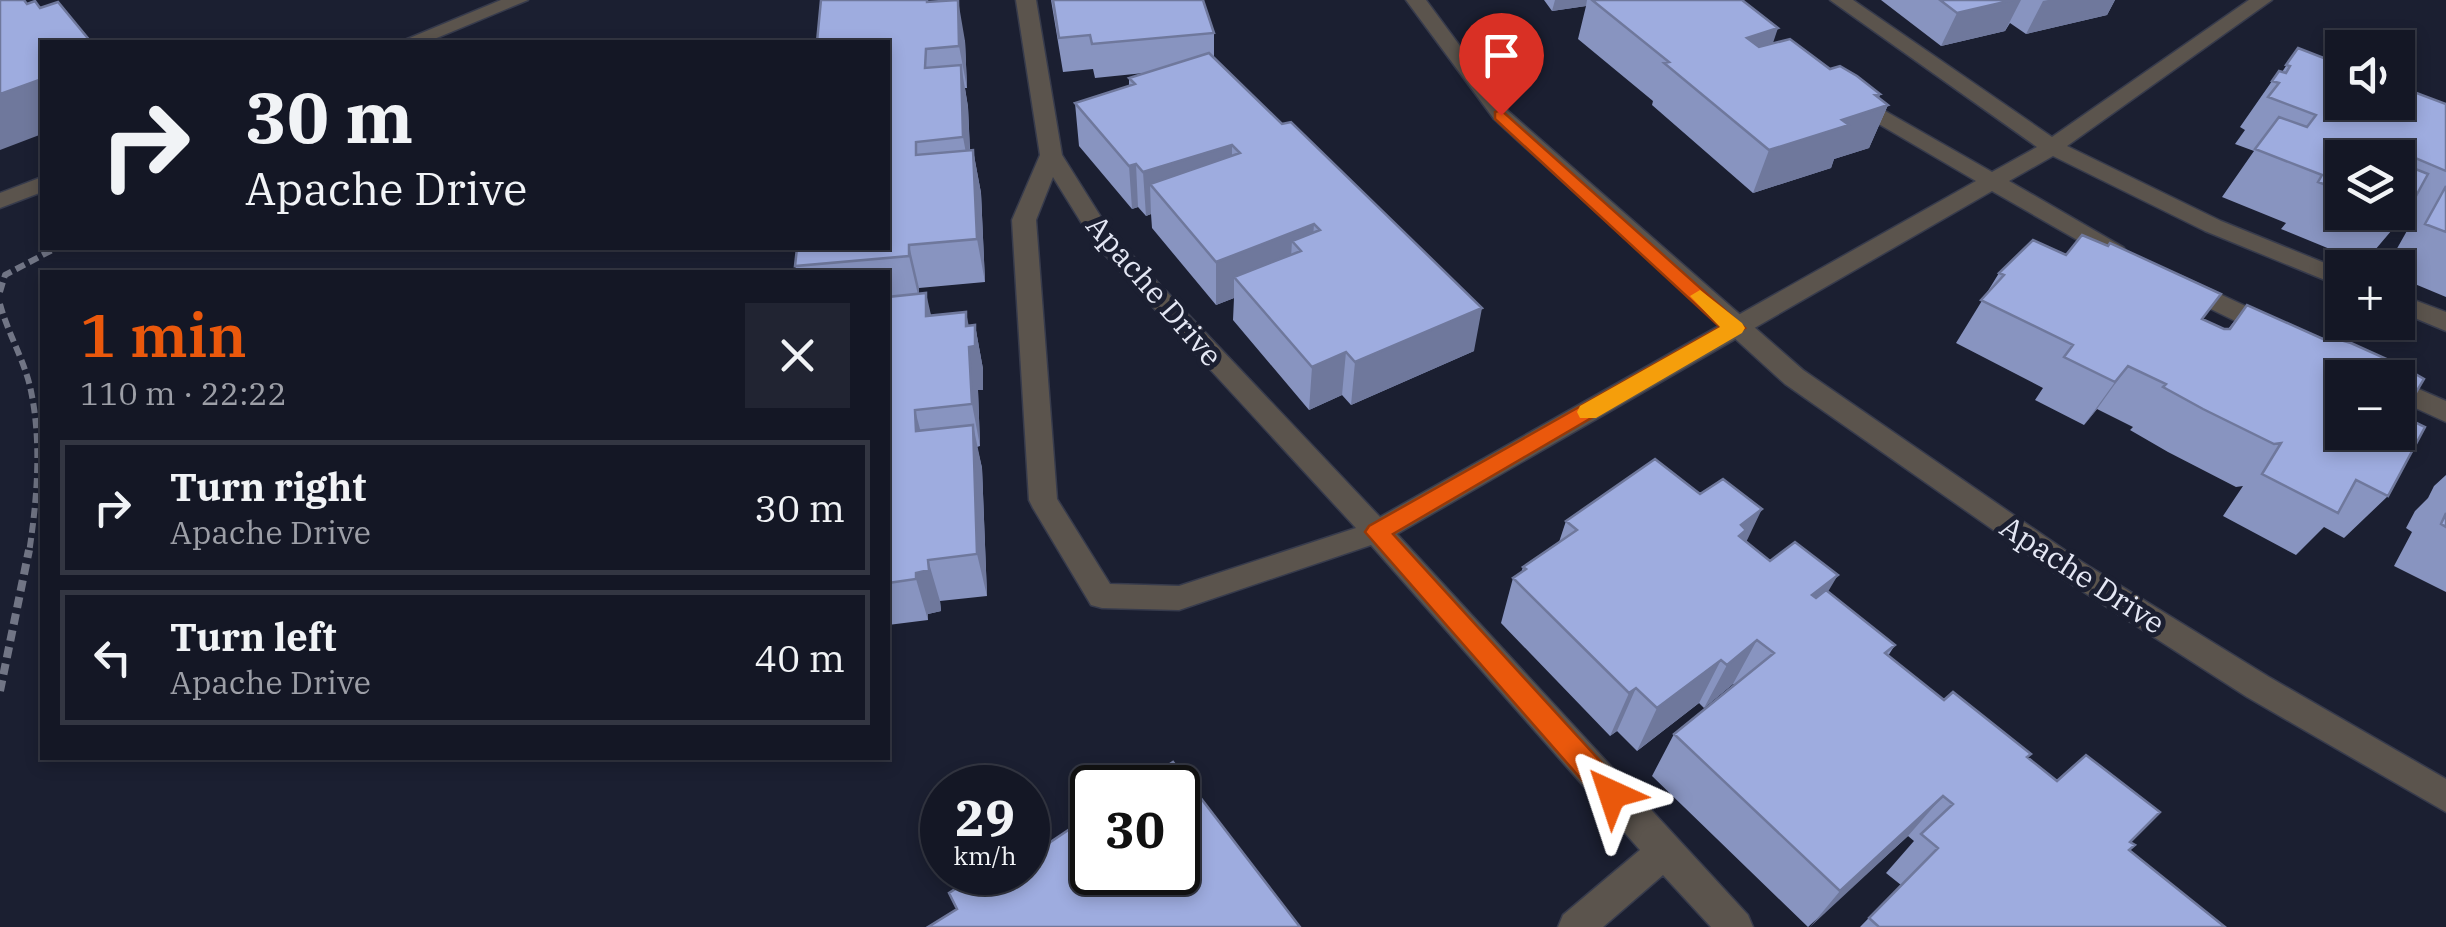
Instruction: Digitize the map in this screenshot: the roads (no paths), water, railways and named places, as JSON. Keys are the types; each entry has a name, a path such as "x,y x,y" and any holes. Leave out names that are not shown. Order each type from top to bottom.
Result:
{"street":[{"path":"415,40 518,0"},
{"name":"Apache Drive","path":"1026,0 1051,155 1102,238 1377,532 1734,927"},
{"name":"Apache Drive","path":"1416,0 1501,115 1734,328 1794,377 2072,570 2258,688 2446,798"},
{"path":"1840,0 2052,147 2214,226 2325,272"},
{"path":"1051,155 1024,220 1044,500 1102,596 1179,598 1377,532 2052,147 2262,0"},
{"path":"1828,83 1990,182 2154,271 2304,344"},
{"path":"0,201 40,185"},
{"path":"2415,309 2446,322"},
{"path":"2415,397 2446,412"},
{"path":"1576,927 1664,852"}]}
